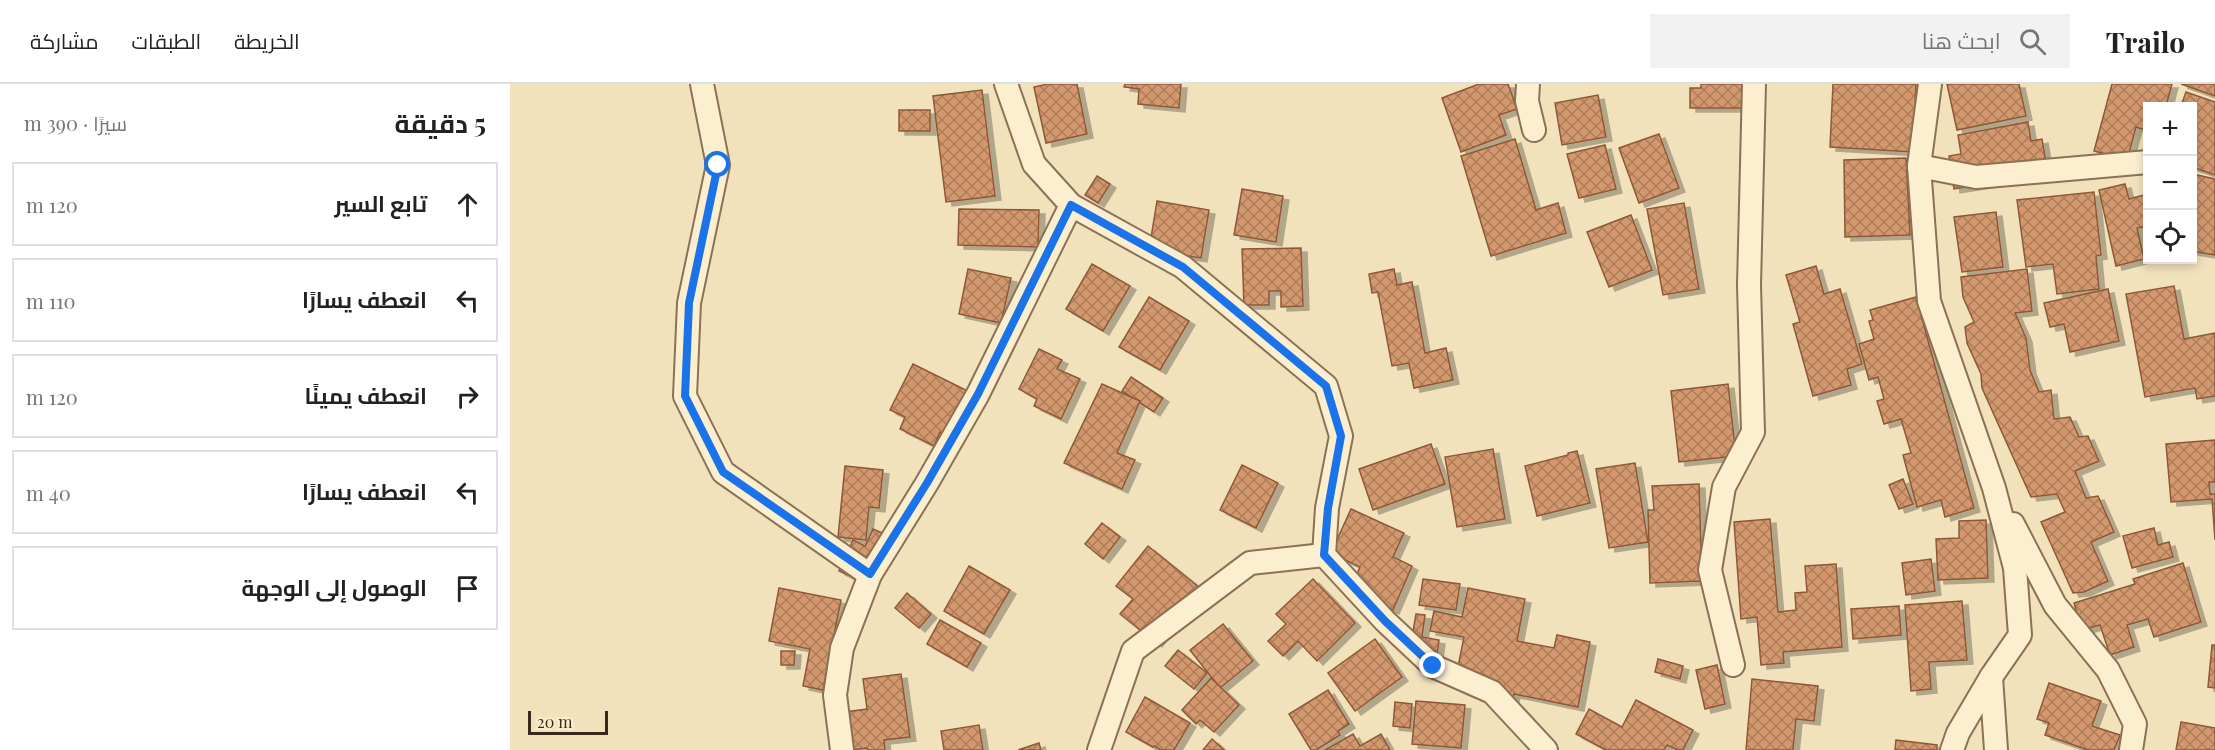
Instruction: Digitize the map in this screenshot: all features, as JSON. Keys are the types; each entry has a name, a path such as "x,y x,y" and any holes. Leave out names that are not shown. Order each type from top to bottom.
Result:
{"street":[{"path":"702,84 718,165 689,303 685,396 723,472 870,574"},
{"path":"1006,84 1034,164 1071,205 1183,267 1326,386 1341,436 1328,508 1324,555 1385,621 1433,666 1492,692 1546,750"},
{"path":"1528,84 1527,101 1534,130"},
{"path":"1733,665 1710,570 1724,487 1753,432 1749,285 1754,84"},
{"path":"1930,84 1919,166 1929,301 1994,488 2015,568 2020,635 1990,677 1958,733 1952,750"},
{"path":"1919,166 1976,177 2143,162"},
{"path":"842,750 835,695 842,648 870,574 927,483 978,394 1071,205"},
{"path":"1994,488 2055,605 2108,670 2135,724 2131,750"},
{"path":"1098,750 1133,651 1250,563 1324,555"},
{"path":"1990,677 1996,750"}],"building":[{"path":"1048,84 1077,84 1087,134 1046,143 1034,87"},
{"path":"1125,84 1181,84 1179,108 1138,104 1139,89 1124,87"},
{"path":"1479,84 1508,84 1517,109 1499,115 1506,135 1461,152 1442,98"},
{"path":"1701,84 1742,84 1742,108 1690,108 1690,88 1701,88"},
{"path":"1833,84 1916,84 1913,152 1830,147"},
{"path":"1947,84 2019,84 2026,116 1957,130"},
{"path":"2112,84 2172,84 2167,102 2143,102 2143,129 2136,127 2127,160 2094,151"},
{"path":"2181,84 2215,84 2215,96"},
{"path":"982,90 995,196 946,202 933,96"},
{"path":"2186,92 2215,102 2215,175 2197,169 2197,102 2182,102"},
{"path":"1598,95 1606,137 1562,145 1555,103"},
{"path":"899,110 930,110 930,131 899,131"},
{"path":"2028,122 2031,141 2042,139 2048,174 1954,189 1949,156 1961,154 1958,135"},
{"path":"1659,134 1679,188 1639,203 1619,148"},
{"path":"1515,139 1536,210 1558,203 1566,233 1491,256 1461,156"},
{"path":"1605,145 1616,189 1579,198 1567,154"},
{"path":"1906,158 1910,235 1845,237 1844,160"},
{"path":"2197,175 2215,179 2215,255 2197,252"},
{"path":"1097,176 1110,184 1098,203 1085,195"},
{"path":"2125,184 2129,199 2143,195 2143,227 2137,228 2143,259 2116,266 2099,190"},
{"path":"1242,189 1283,196 1276,242 1234,235"},
{"path":"2094,192 2101,255 2096,256 2099,289 2057,294 2053,264 2026,267 2017,200"},
{"path":"1157,201 1209,210 1201,258 1149,250"},
{"path":"1684,203 1699,289 1663,295 1647,209"},
{"path":"959,209 1039,210 1038,247 958,245"},
{"path":"1996,212 2003,267 1962,272 1954,217"},
{"path":"1631,215 1652,270 1609,287 1587,232"},
{"path":"1301,248 1303,306 1281,307 1281,291 1269,291 1269,305 1244,305 1242,249"},
{"path":"1092,264 1130,286 1103,331 1066,309"},
{"path":"1816,266 1824,294 1840,289 1862,364 1847,369 1851,385 1813,396 1793,324 1800,322 1786,275"},
{"path":"968,269 1011,278 1001,323 959,314"},
{"path":"1394,269 1397,285 1412,282 1425,353 1446,348 1453,380 1414,388 1409,363 1392,366 1378,292 1372,293 1369,274"},
{"path":"2027,269 2032,311 2015,313 2026,338 2030,370 2039,392 2051,390 2054,419 2070,417 2079,437 2088,436 2099,461 2075,471 2086,498 2098,496 2114,532 2091,542 2108,581 2084,592 2073,593 2041,522 2065,512 2057,494 2031,497 1982,388 1981,374 1967,343 1965,327 1974,322 1963,297 1961,277"},
{"path":"2174,286 2184,339 2215,333 2215,396 2197,399 2195,388 2145,397 2126,294"},
{"path":"2108,289 2119,341 2070,352 2064,324 2050,327 2044,303"},
{"path":"1149,297 1189,321 1160,370 1119,347"},
{"path":"1916,297 1974,508 1945,517 1941,500 1917,507 1903,455 1911,453 1901,419 1884,424 1877,401 1884,399 1878,377 1869,380 1859,344 1874,339 1869,321 1873,320 1870,310"},
{"path":"1039,349 1062,360 1057,369 1080,379 1061,419 1034,406 1037,399 1019,389"},
{"path":"913,364 974,394 952,438 940,432 934,446 900,429 905,417 890,410"},
{"path":"1131,377 1163,398 1154,412 1122,391"},
{"path":"1102,384 1140,401 1117,453 1135,460 1122,489 1064,463"},
{"path":"1728,384 1736,456 1679,462 1671,391"},
{"path":"2215,440 2215,482 2209,482 2210,494 2215,494 2215,540 2212,499 2171,502 2166,444"},
{"path":"1431,444 1445,484 1373,510 1359,469"},
{"path":"1493,449 1505,519 1457,527 1445,457"},
{"path":"1577,451 1590,503 1537,516 1525,466"},
{"path":"1635,463 1648,542 1609,548 1596,469"},
{"path":"1242,465 1278,483 1256,528 1220,510"},
{"path":"845,466 883,470 879,508 869,507 866,540 838,537"},
{"path":"1903,479 1913,504 1899,509 1889,485"},
{"path":"1699,484 1702,581 1650,583 1648,510 1654,510 1652,486"},
{"path":"1351,509 1404,533 1393,557 1412,566 1393,610 1350,590 1360,567 1331,553"},
{"path":"1770,519 1778,612 1796,610 1795,593 1807,592 1805,566 1836,564 1842,647 1783,652 1784,663 1761,665 1757,617 1741,619 1734,522"},
{"path":"1986,520 1988,578 1938,580 1936,539 1959,538 1959,521"},
{"path":"1102,523 1120,537 1103,559 1085,544"},
{"path":"2154,528 2158,545 2169,542 2173,557 2132,568 2123,536"},
{"path":"873,529 889,536 867,584 839,571 853,540 865,546"},
{"path":"1148,546 1200,588 1156,643 1120,614 1133,599 1116,586"},
{"path":"1931,559 1935,591 1906,595 1902,563"},
{"path":"2183,563 2201,622 2154,637 2148,619 2127,625 2134,647 2110,655 2100,625 2082,630 2074,603 2135,584 2133,579"},
{"path":"969,566 1010,590 984,634 944,611"},
{"path":"1313,579 1355,623 1317,661 1298,641 1283,656 1268,641 1286,624 1276,614"},
{"path":"1423,579 1460,584 1456,610 1419,605"},
{"path":"779,588 841,600 823,690 803,686 810,649 769,641"},
{"path":"1468,588 1525,599 1517,641 1554,648 1557,635 1590,642 1578,707 1514,694 1513,698 1454,687 1464,637 1430,631 1434,611 1462,617"},
{"path":"907,593 931,614 919,628 895,608"},
{"path":"1962,601 1967,660 1929,662 1931,689 1911,691 1905,605"},
{"path":"1899,606 1901,635 1853,639 1851,609"},
{"path":"1416,614 1425,615 1422,637 1439,640 1437,654 1410,649"},
{"path":"940,620 981,643 967,667 927,644"},
{"path":"1223,624 1253,661 1220,688 1190,650"},
{"path":"1375,639 1402,677 1355,711 1328,673"},
{"path":"2212,645 2215,645 2215,688 2208,687"},
{"path":"1178,650 1207,673 1194,689 1165,666"},
{"path":"781,651 795,651 794,665 781,665"},
{"path":"1658,659 1683,666 1680,679 1655,672"},
{"path":"1717,665 1725,704 1705,709 1696,670"},
{"path":"901,674 910,737 884,740 885,750 868,750 867,748 850,750 845,712 867,709 863,679"},
{"path":"1211,678 1239,705 1214,732 1200,720 1196,724 1182,710"},
{"path":"1752,679 1818,686 1814,721 1796,719 1793,750 1746,750"},
{"path":"2049,683 2101,701 2092,726 2120,735 2114,750 2088,750 2045,735 2049,723 2037,719"},
{"path":"1328,690 1349,724 1338,731 1340,735 1316,750 1311,750 1289,714"},
{"path":"1145,697 1190,723 1174,750 1161,750 1153,747 1126,732"},
{"path":"1636,700 1693,730 1683,750 1667,745 1664,750 1606,750 1576,734 1589,709 1622,727"},
{"path":"1416,701 1465,705 1461,748 1412,744"},
{"path":"1395,702 1412,704 1410,728 1393,726"},
{"path":"2181,722 2215,728 2215,750 2176,750"},
{"path":"979,725 983,750 944,750 941,731"},
{"path":"1353,734 1360,746 1381,734 1390,750 1325,750"},
{"path":"1212,739 1224,750 1203,750"},
{"path":"1896,740 1937,745 1937,750 1895,750"},
{"path":"1039,743 1041,750 1018,750"}],"route":[{"path":"718,165 689,303 685,396 723,472 870,574 927,483 978,394 1071,205 1183,267 1326,386 1341,436 1328,508 1324,555 1385,621 1433,666"}]}
